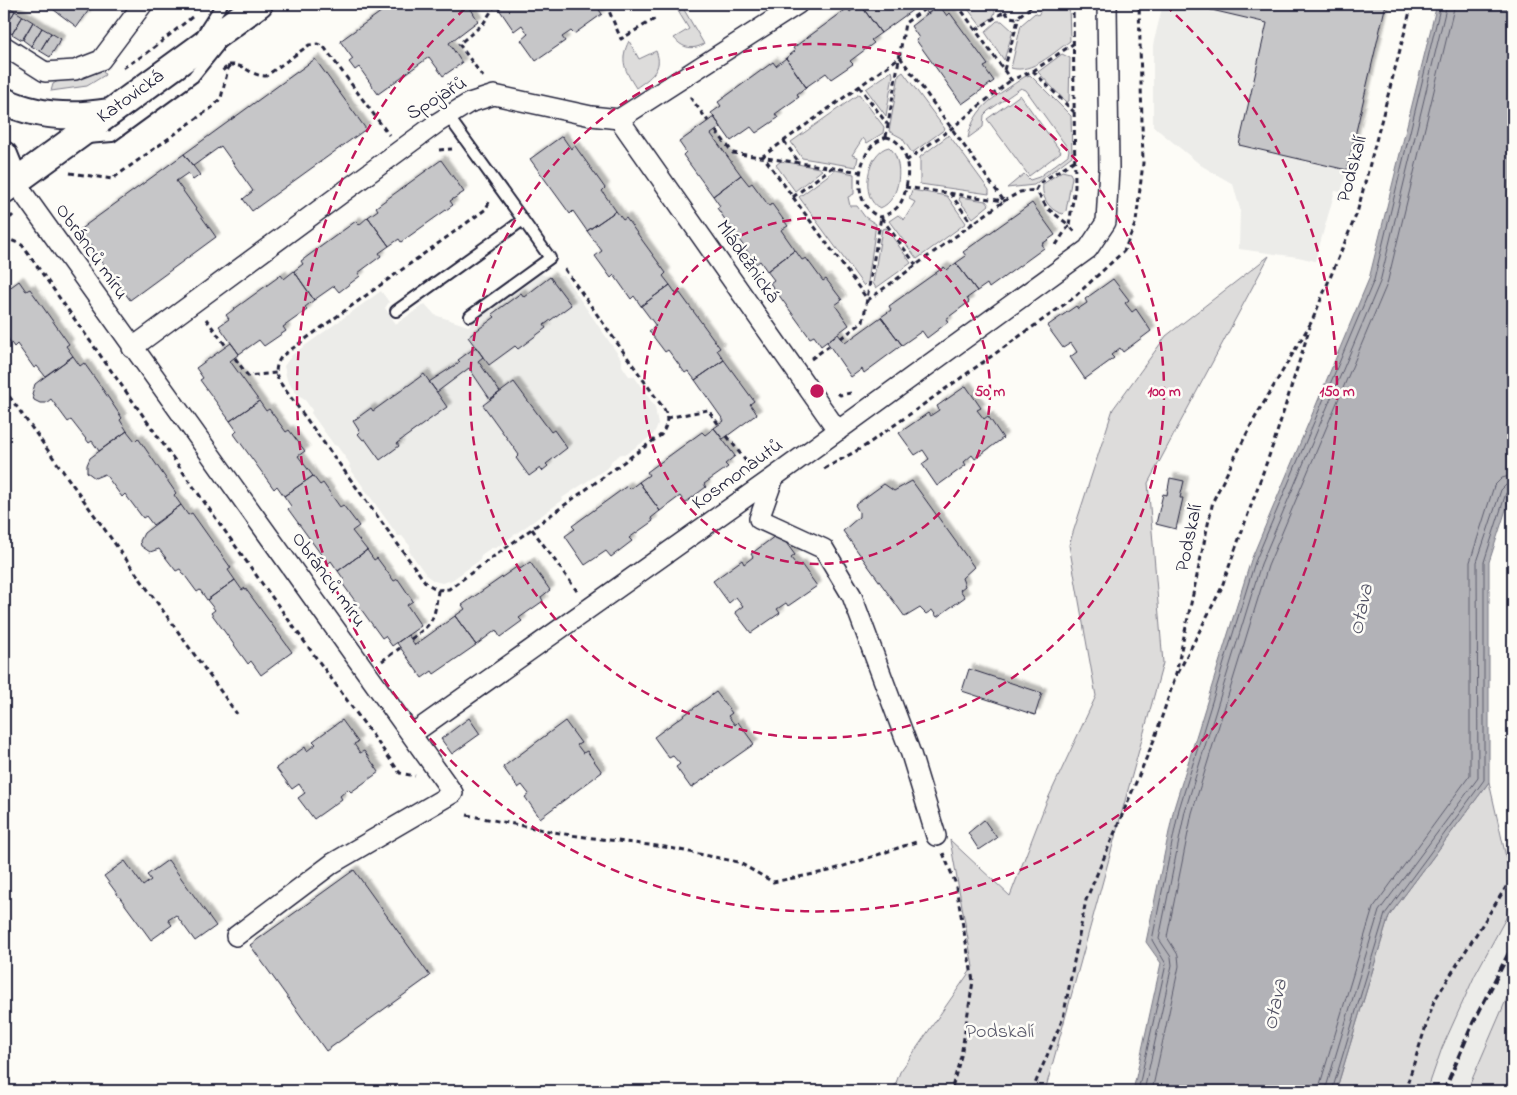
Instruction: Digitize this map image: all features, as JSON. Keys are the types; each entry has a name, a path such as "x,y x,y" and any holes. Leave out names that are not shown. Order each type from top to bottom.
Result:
{"main road":[{"name":"Katovická","path":"10,186 190,54 241,8"},
{"path":"4,101 39,113 63,116 88,116 112,111"},
{"path":"4,155 10,186"}],"street":[{"path":"4,46 45,72 75,70 101,60 143,4"},
{"path":"619,119 798,4"},
{"path":"1088,249 1106,222 1109,168 1107,4"},
{"name":"Spojařů","path":"132,348 400,150 469,103 494,96 591,116 619,119"},
{"name":"Mládežnická","path":"619,119 838,431"},
{"name":"Obránců míru","path":"10,186 132,348 452,792 333,863 236,936"},
{"name":"Kosmonautů","path":"412,734 774,478 1088,249"},
{"path":"774,478 759,519 824,549 852,596 911,754 936,836"}],"lane":[{"path":"73,139 112,136 193,77 241,8"},
{"path":"448,116 550,258 470,316"},
{"path":"396,311 523,220"}],"path":[{"path":"486,82 459,44 484,24 496,4"},
{"path":"957,4 1011,80"},
{"path":"1000,4 1009,17 1019,17"},
{"path":"1004,70 1019,17 1035,4"},
{"path":"1051,252 1069,225 1074,202 1073,4"},
{"path":"819,472 866,446 1072,299 1124,251 1136,222 1143,163 1139,4"},
{"name":"Podskalí","path":"1032,1091 1063,1018 1086,900 1154,740 1175,678 1213,500 1252,423 1312,321 1357,213 1412,4"},
{"path":"606,5 622,39 658,17"},
{"path":"886,138 905,23 925,9"},
{"path":"976,30 1004,11"},
{"path":"218,74 228,65 243,65 253,73 266,76 309,45 318,44 329,55 400,150"},
{"path":"906,160 952,128 1011,80 1033,71 1073,44"},
{"path":"763,156 900,57"},
{"path":"900,57 1004,201"},
{"path":"67,173 112,179 214,106 221,98 228,65"},
{"path":"1033,71 1075,113"},
{"path":"859,86 888,124"},
{"path":"685,91 708,121"},
{"path":"716,131 733,153 861,172"},
{"path":"881,217 891,214 900,204 905,187 906,160 900,145 892,138 886,138 875,143 869,151 861,172 862,198 868,210 881,217 916,265"},
{"path":"784,141 798,162"},
{"path":"434,152 442,148 451,149 458,153"},
{"path":"763,156 868,300"},
{"path":"1036,190 1040,183 1075,160"},
{"path":"793,197 832,167"},
{"path":"905,187 1004,201"},
{"path":"1036,190 1047,208 1069,225 1088,249"},
{"path":"868,300 1004,201 1020,192 1036,190"},
{"path":"487,193 489,202 486,209 282,356 278,361 276,373 281,384 426,583 438,590 449,589 662,435 666,428 667,418 664,409 562,266"},
{"path":"949,193 972,224"},
{"path":"841,338 863,322 881,217"},
{"path":"4,237 22,245 261,582 400,773 417,776 436,769"},
{"path":"213,312 205,318 226,346"},
{"path":"1175,678 1221,589 1274,442 1312,321"},
{"path":"810,359 830,346"},
{"path":"805,351 815,366"},
{"path":"235,358 248,376 276,373"},
{"path":"4,389 237,714"},
{"path":"833,390 840,395 854,392"},
{"path":"667,418 708,410 719,425"},
{"path":"727,436 753,471"},
{"path":"532,529 582,598"},
{"path":"411,639 427,628 433,620 438,590"},
{"path":"467,815 570,835 665,847 738,862 773,882 830,872 936,836 955,882 973,980 961,1056 951,1091"},
{"path":"1405,1091 1434,1002 1513,876"}],"shaded area":[{"path":"1163,4 1386,4 1341,192 1335,191 1315,261 1239,249 1240,209 1233,184 1202,166 1153,126 1153,45"},
{"path":"541,274 550,277 564,276 622,360 622,366 629,376 634,376 655,407 658,425 653,435 626,454 621,454 611,461 610,466 562,498 563,500 496,548 491,548 481,555 480,560 452,580 442,583 434,581 427,576 409,551 410,546 402,536 398,536 349,467 350,464 311,413 312,410 305,400 298,396 287,380 284,366 292,355 381,291 389,302 385,308 396,324 425,304 435,315 468,326"},
{"path":"1513,905 1513,984 1467,1091 1427,1091 1442,1048 1475,975"}],"green space":[{"path":"964,4 992,4 995,12 993,17 981,26"},
{"path":"1045,4 1069,4 1070,41 1034,65 1027,68 1011,68 1021,25 1035,13 1038,15"},
{"path":"683,8 704,44 692,48 681,44 674,38 689,29 678,11"},
{"path":"997,21 1002,21 1013,31 1004,60 985,32"},
{"path":"629,41 639,59 656,51 658,57 657,68 646,81 636,88 626,71 624,60 624,54"},
{"path":"1062,54 1070,58 1069,101 1066,102 1038,72"},
{"path":"101,67 105,75 87,86 51,91 53,84 58,81"},
{"path":"892,71 893,75 886,116 866,89"},
{"path":"903,72 945,129 912,153 902,138 889,131 899,75"},
{"path":"1030,75 1071,116 1072,156 1034,185 1007,188 1024,174 1030,180 1039,177 1068,155 1069,150 1026,90 1021,88 988,111 984,115 983,127 968,138 971,127 982,109 996,96"},
{"path":"859,94 884,127 883,133 867,143 863,138 852,155 858,157 856,167 802,158 791,142"},
{"path":"1020,95 1061,152 1029,176 987,119"},
{"path":"949,135 989,190 989,194 920,184 920,157"},
{"path":"889,147 897,161 899,170 898,180 893,197 880,208 873,203 869,195 868,176 875,157 881,150"},
{"path":"781,161 822,170 795,191 776,165"},
{"path":"835,170 854,174 854,194 848,197 850,206 857,206 865,217 876,224 868,282 864,286 799,197"},
{"path":"1062,171 1070,173 1072,177 1066,211 1063,214 1050,207 1043,194 1043,184"},
{"path":"912,190 947,196 966,223 917,259 889,221 898,215 904,220 915,202 909,199"},
{"path":"960,197 986,201 989,205 973,218 959,200"},
{"path":"886,228 911,263 876,288 873,283 882,229"},
{"name":"Podskalí","path":"1269,256 1148,483 1163,663 1045,1091 893,1091 900,1072 973,967 950,840 1010,896 1046,803 1096,696 1069,545 1113,409 1166,336"},
{"path":"1489,782 1513,888 1513,905 1475,975 1442,1048 1427,1091 1336,1091 1389,916"},
{"path":"1513,984 1513,1091 1467,1091"}],"water":[{"name":"Otava","path":"1437,4 1513,4 1513,488 1489,562 1489,782 1389,916 1336,1091 1133,1091 1161,963 1146,942 1174,808 1251,560 1369,279"}],"building":[{"path":"46,4 93,4 77,27"},
{"path":"392,4 468,4 478,21 449,43 462,63 443,76 429,57 378,94 359,67 355,70 349,62 353,59 340,41"},
{"path":"506,4 595,4 602,14 574,34 571,31 562,37 565,41 536,61 521,40 528,34 522,25 514,31 499,9"},
{"path":"860,4 881,33 871,40 874,43 850,61 853,64 831,79 826,73 806,87 786,58 795,51 793,48 848,8 850,12"},
{"path":"860,4 921,4 881,33"},
{"path":"921,4 938,4 939,5 928,14"},
{"path":"1186,4 1386,4 1347,170 1239,145 1267,23"},
{"path":"6,5 15,11 4,29 4,8"},
{"path":"939,5 947,16 950,13 988,65 984,67 994,81 962,104 916,40 919,38 911,26"},
{"path":"15,11 23,16 12,34 4,29"},
{"path":"23,16 33,22 22,40 12,34"},
{"path":"33,22 42,28 31,46 23,40"},
{"path":"42,28 51,33 40,51 31,46"},
{"path":"51,33 61,39 50,57 40,51"},
{"path":"786,58 806,87 797,94 799,97 775,114 778,118 756,133 751,127 731,141 711,113 721,106 718,102 773,62 776,66"},
{"path":"315,59 366,129 252,211 243,199 253,191 221,146 193,166 184,154"},
{"path":"714,117 721,127 711,134 741,175 713,196 683,155 686,152 679,142"},
{"path":"562,136 571,149 575,146 605,188 602,191 616,211 587,231 573,211 570,214 530,159"},
{"path":"184,154 200,175 193,180 188,173 176,181 216,237 130,300 79,230"},
{"path":"441,160 464,192 450,201 453,205 401,242 399,239 389,246 368,217 378,210 376,207"},
{"path":"741,175 749,185 752,183 769,206 772,204 788,226 781,230 795,250 767,271 760,261 756,264 717,208 720,206 713,196"},
{"path":"1032,203 1055,235 1042,244 1044,248 989,288 987,284 977,291 956,263 966,256 963,252"},
{"path":"616,211 623,220 626,218 666,273 663,276 670,285 641,306 634,296 631,299 614,275 611,278 595,256 602,251 587,231"},
{"path":"368,217 389,246 379,253 381,256 358,273 360,276 339,292 334,286 314,300 294,271 303,264 301,261 356,221 359,225"},
{"path":"795,250 802,260 806,258 823,281 826,279 842,300 835,305 849,325 821,346 814,336 810,338 770,283 774,280 767,271"},
{"path":"956,263 977,291 967,298 969,302 946,319 948,322 927,338 922,331 902,345 881,317 891,310 889,306 944,267 947,270"},
{"path":"294,271 314,300 305,307 307,310 283,327 286,331 264,346 259,340 239,354 219,326 229,319 226,315 281,275 284,279"},
{"path":"550,277 571,305 544,325 546,328 518,349 515,346 489,365 468,337 495,317 492,314 521,293 524,297"},
{"path":"1113,279 1129,300 1125,303 1132,312 1136,309 1151,331 1123,352 1120,348 1111,355 1114,358 1085,379 1070,357 1077,352 1071,343 1063,348 1047,326 1076,306 1078,309 1087,303 1085,299"},
{"path":"19,281 26,291 30,289 69,344 66,346 73,356 45,376 37,366 34,368 17,344 14,347 4,333 4,292"},
{"path":"670,285 677,295 680,293 720,348 717,350 724,360 695,380 688,371 685,373 668,350 665,352 649,331 656,326 641,306"},
{"path":"881,317 902,345 864,373 862,369 851,377 827,342 838,334 845,343"},
{"path":"231,343 239,354 230,361 259,401 230,421 200,380 203,378 196,368"},
{"path":"476,347 483,357 478,361 500,392 490,399 469,368 437,392 429,382 460,362 458,360"},
{"path":"73,356 80,366 84,363 122,418 120,420 127,431 99,451 92,441 89,443 71,420 68,422 51,399 46,403 40,403 34,400 32,394 35,384"},
{"path":"724,360 754,401 750,404 757,414 723,439 714,428 724,421 695,380"},
{"path":"424,374 447,407 397,443 399,446 380,460 365,439 363,440 358,434 360,432 353,421 371,408 373,411"},
{"path":"514,382 551,432 554,430 567,448 546,464 548,466 542,471 540,468 529,476 516,458 519,455 483,405"},
{"path":"966,386 981,408 977,410 984,419 988,416 1003,438 975,459 972,455 964,462 966,465 937,486 922,464 929,459 923,450 915,455 899,433 928,413 930,416 939,410 937,406"},
{"path":"259,401 266,411 269,409 286,432 289,430 305,451 298,456 313,476 284,496 277,486 274,489 234,434 237,431 230,421"},
{"path":"714,428 735,456 725,464 728,467 704,484 706,487 685,503 680,496 660,511 639,482 649,475 647,472 702,432 705,435"},
{"path":"127,431 135,441 138,438 176,493 174,495 181,505 153,525 146,516 143,518 125,494 122,497 105,474 95,478 87,472 90,458"},
{"path":"313,476 320,485 323,483 340,507 343,505 359,526 352,531 367,550 338,571 331,561 328,564 288,509 291,506 284,496"},
{"path":"1170,478 1184,481 1180,498 1183,498 1176,529 1156,524 1163,494 1167,495"},
{"path":"912,481 974,567 962,578 965,586 960,590 965,597 937,617 932,610 926,614 920,608 905,617 843,531 859,517 859,512 855,505 884,484 894,491"},
{"path":"639,482 660,511 651,518 653,521 629,538 632,541 611,557 606,551 585,565 565,536 575,529 572,526 627,486 630,489"},
{"path":"181,505 188,515 192,513 231,568 228,570 235,580 207,600 200,590 197,592 180,569 176,571 159,549 150,552 141,546 140,541 144,533"},
{"path":"779,533 795,555 791,558 798,567 801,564 817,586 788,606 786,603 777,609 780,613 751,633 735,612 743,606 736,597 729,603 713,581 742,560 744,564 753,557 751,554"},
{"path":"367,550 374,560 377,558 394,581 398,579 413,601 407,605 421,626 392,646 385,636 382,638 342,583 345,581 338,571"},
{"path":"530,562 550,590 541,597 543,601 519,618 522,621 500,637 496,630 476,645 455,616 465,609 462,605 518,566 520,569"},
{"path":"235,580 242,590 245,588 292,652 261,675 251,661 248,664 211,613 215,610 207,600"},
{"path":"455,616 476,645 434,674 432,671 422,678 397,643 408,635 415,645"},
{"path":"969,669 1042,693 1035,715 962,691"},
{"path":"716,692 732,713 728,716 735,725 738,722 754,744 691,788 676,767 680,764 673,756 669,758 654,737"},
{"path":"469,718 480,734 452,754 441,739"},
{"path":"342,720 358,742 354,744 360,753 364,751 379,772 351,792 348,789 340,796 342,799 314,819 298,798 305,793 299,784 292,789 276,768 305,747 307,751 316,744 313,741"},
{"path":"565,721 581,743 577,745 583,753 587,751 602,772 540,818 525,797 529,794 522,785 518,788 503,767"},
{"path":"984,820 997,838 979,850 968,833"},
{"path":"168,860 216,926 195,941 176,915 168,920 172,925 151,940 104,876 125,861 143,886 151,880 147,875"},
{"path":"354,870 430,976 326,1051 250,945"}],"railway":[{"path":"1444,1091 1473,1023 1513,945"}]}
